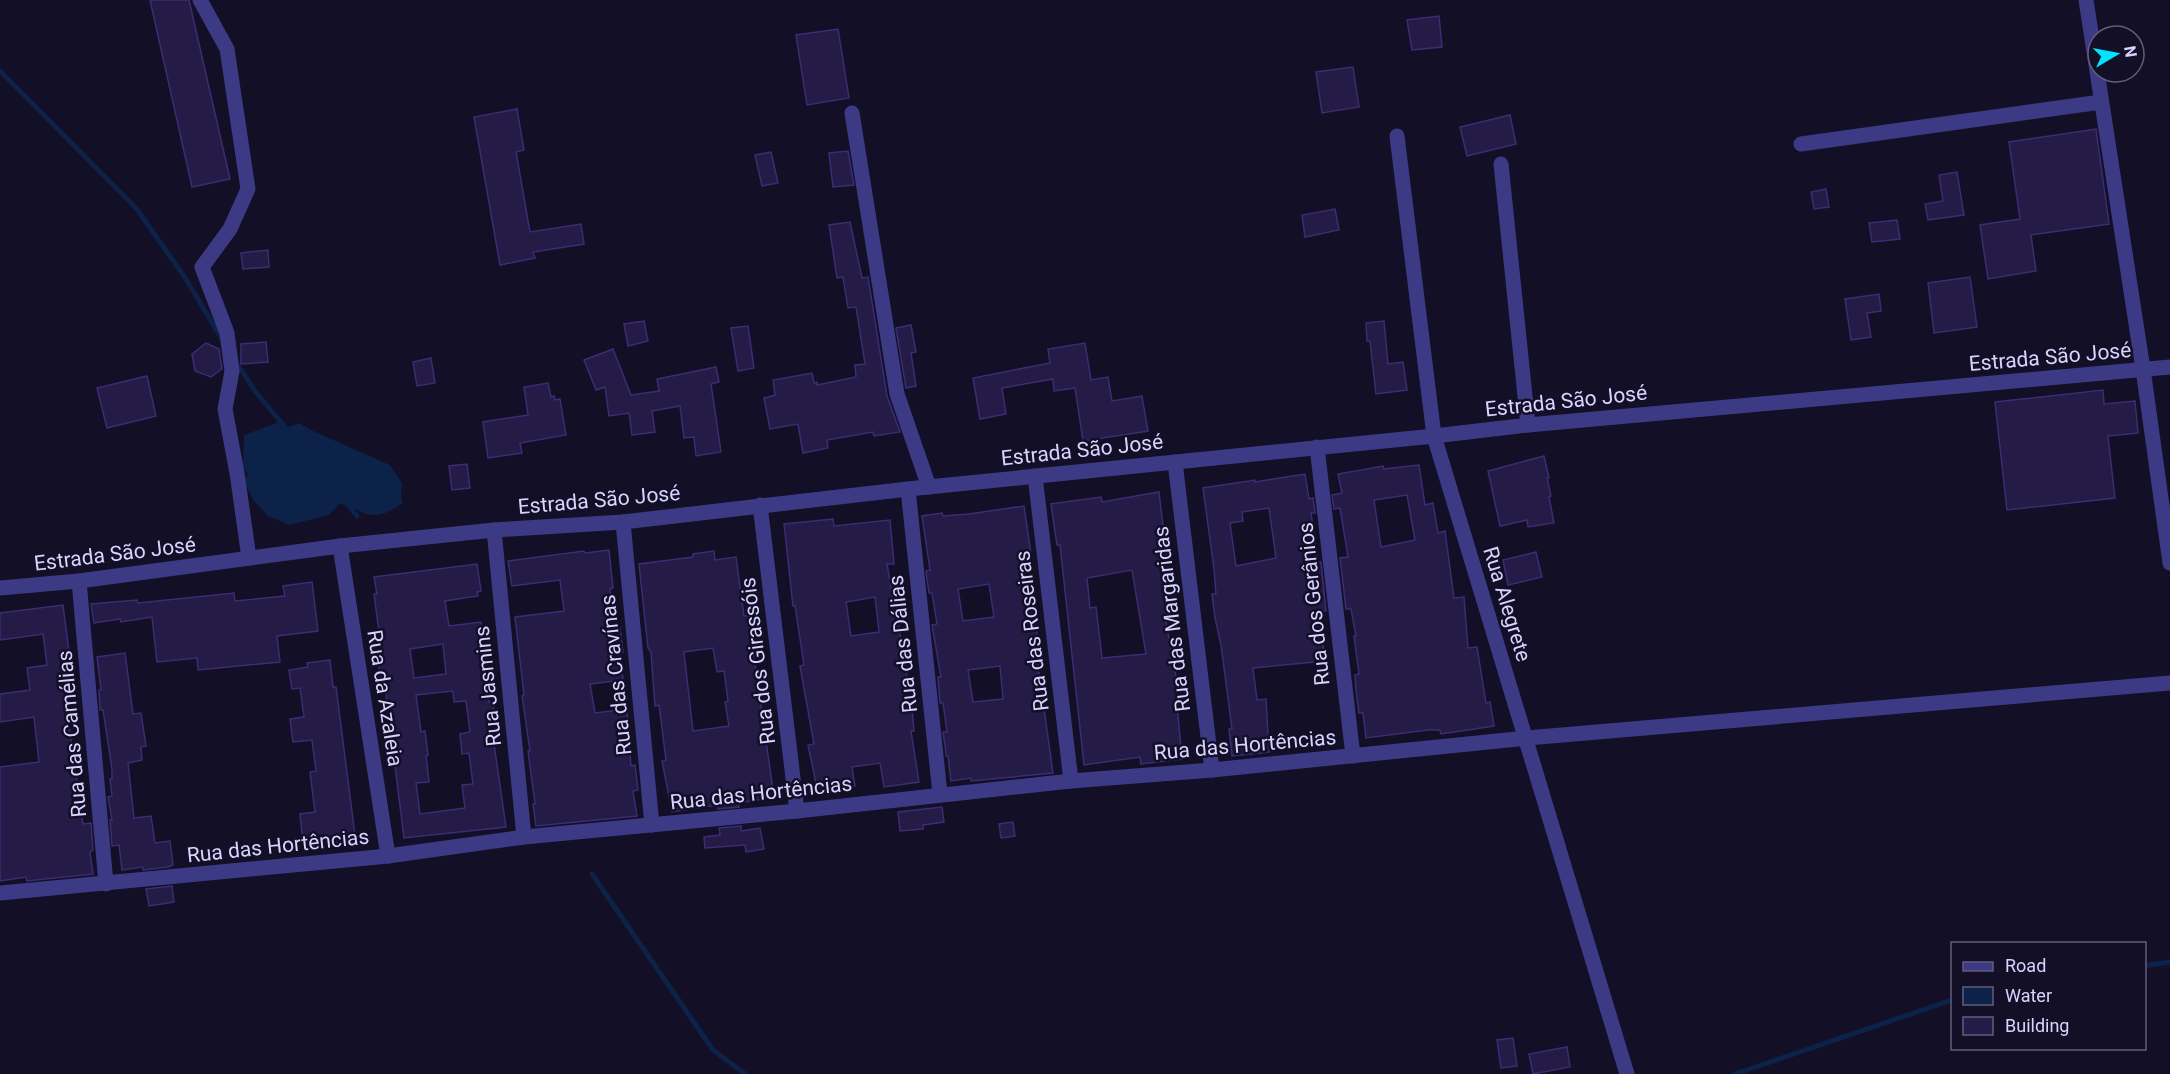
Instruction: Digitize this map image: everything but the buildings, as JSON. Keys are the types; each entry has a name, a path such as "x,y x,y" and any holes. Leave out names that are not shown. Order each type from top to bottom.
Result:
{"street":[{"path":"200,0 227,49 248,189 230,229 202,267 227,333 232,370 225,410 249,558"},
{"path":"2086,0 2143,369 2170,563"},
{"path":"1801,144 2101,102"},
{"path":"852,113 897,394 929,487"},
{"name":"Rua Alegrete","path":"1397,136 1434,436 1628,1074"},
{"path":"1501,164 1528,425"},
{"name":"Estrada São José","path":"0,588 79,581 340,546 494,530 622,522 908,489 1528,425 2170,367"},
{"name":"Rua dos Gerânios","path":"1317,447 1353,756"},
{"name":"Rua das Margaridas","path":"1174,462 1212,770"},
{"name":"Rua das Roseiras","path":"1035,476 1071,781"},
{"name":"Rua das Dálias","path":"908,489 939,794"},
{"name":"Rua dos Girassóis","path":"760,505 797,811"},
{"name":"Rua das Cravínas","path":"622,522 652,825"},
{"name":"Rua Jasmins","path":"494,530 524,837"},
{"name":"Rua da Azaleia","path":"340,546 388,856"},
{"name":"Rua das Camélias","path":"79,581 106,884"},
{"name":"Rua das Hortências","path":"0,893 388,856 524,837 797,811 1071,781 1212,770 1527,738 2170,683"}],"water":[{"path":"282,421 286,423 284,429 299,423 390,465 402,483 403,503 391,511 376,515 366,514 339,504 329,515 289,525 268,516 254,501 244,482 248,474 243,468 244,435"}],"waterway":[{"path":"0,71 136,208 186,279 223,341"},
{"path":"236,362 255,391 290,433"},
{"path":"345,501 357,516"},
{"path":"592,874 713,1050 745,1074"},
{"path":"2146,966 2170,962"},
{"path":"1735,1074 1951,1000"}]}
